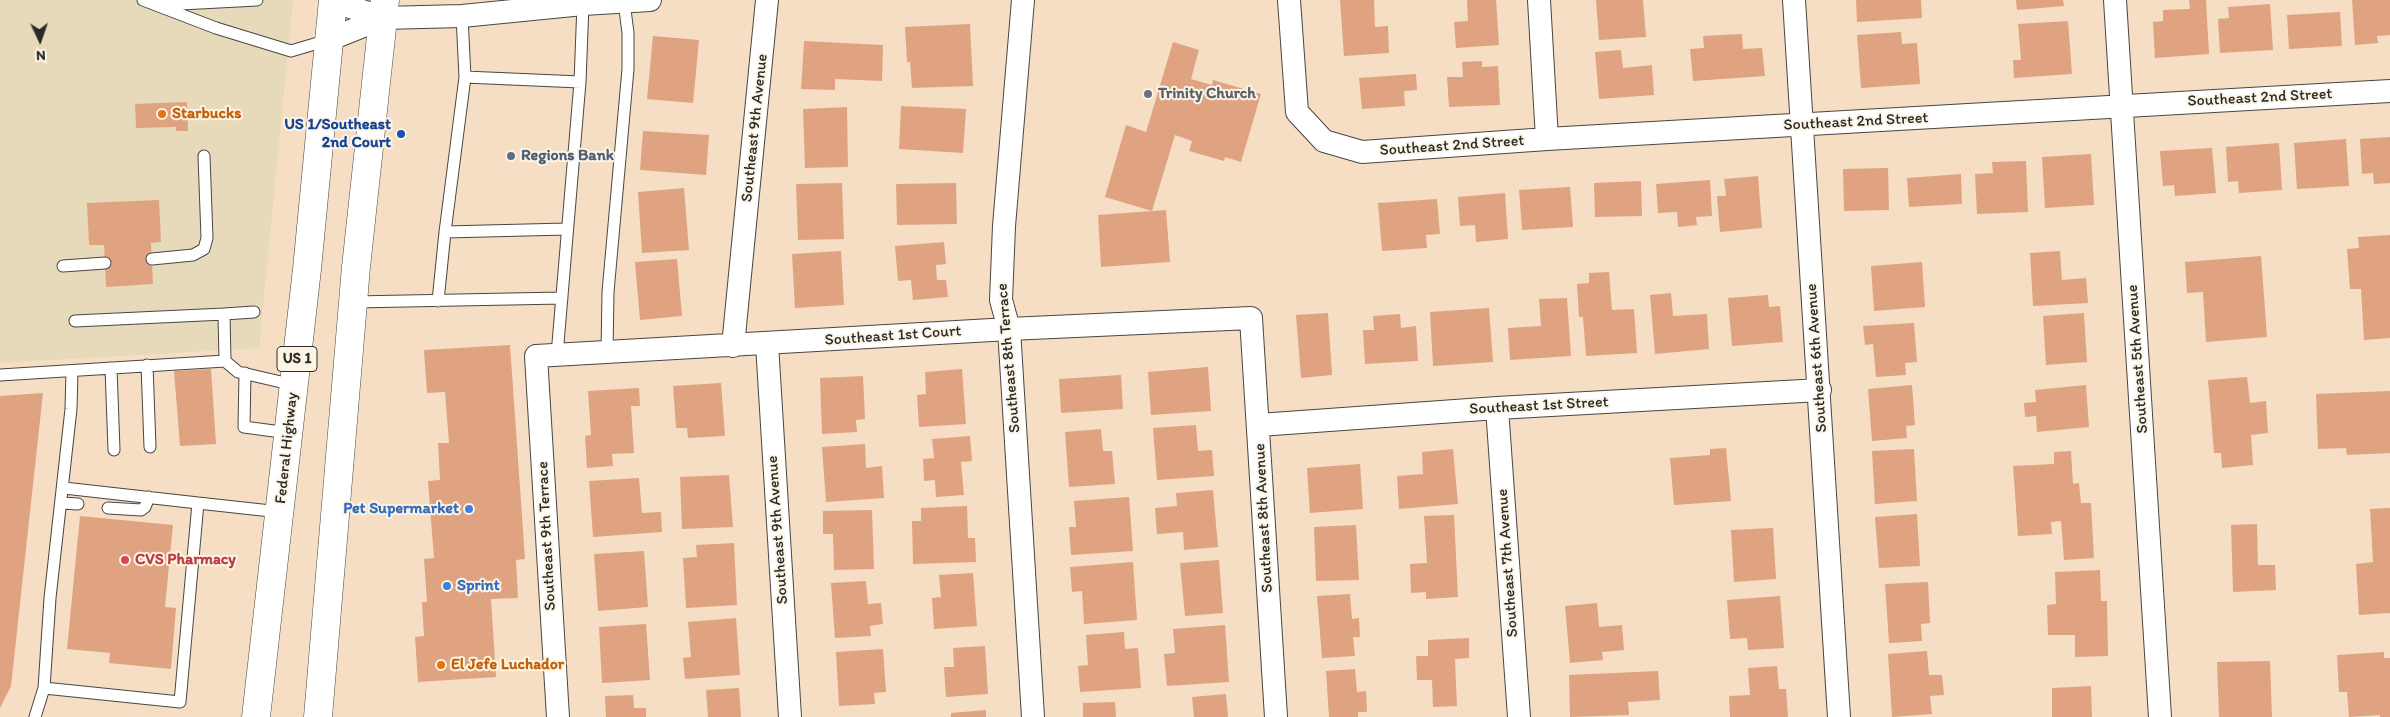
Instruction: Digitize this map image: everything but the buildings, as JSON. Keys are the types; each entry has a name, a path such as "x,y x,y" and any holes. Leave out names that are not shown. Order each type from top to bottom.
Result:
{"main road":[{"name":"Federal Highway","path":"256,717 294,385 328,40 328,0"},
{"path":"318,717 356,267 384,9"}],"street":[{"path":"328,0 384,9 462,16 524,5 636,1"},
{"name":"Southeast 9th Avenue","path":"733,346 767,0"},
{"name":"Southeast 8th Terrace","path":"1023,0 1004,226 1001,300 1009,329 1034,717"},
{"name":"Southeast 2nd Street","path":"1289,0 1297,112 1324,141 1362,152 1547,139 2390,91"},
{"path":"1539,0 1547,139"},
{"name":"Southeast 6th Avenue","path":"1794,0 1820,390 1839,717"},
{"name":"Southeast 5th Avenue","path":"2115,0 2160,717"},
{"path":"328,40 384,9"},
{"name":"Southeast 1st Court","path":"546,355 1009,329 1250,318"},
{"name":"Southeast 8th Avenue","path":"1250,318 1259,425 1276,717"},
{"name":"Southeast 9th Avenue","path":"767,344 790,717"},
{"name":"Southeast 9th Terrace","path":"546,355 558,717"},
{"name":"Southeast 1st Street","path":"1259,425 1497,408 1820,390"},
{"name":"Southeast 7th Avenue","path":"1497,408 1519,717"}],"lane":[{"path":"143,0 216,28 291,51 328,40"},
{"path":"158,5 257,0"},
{"path":"607,352 608,292 628,69 628,33 636,1"},
{"path":"546,355 562,298 580,82 583,4"},
{"path":"438,301 465,77 462,16"},
{"path":"465,77 580,82"},
{"path":"152,259 193,256 204,249 207,238 204,156"},
{"path":"445,232 568,229"},
{"path":"63,266 105,263"},
{"path":"354,302 562,298"},
{"path":"75,321 254,312"},
{"path":"224,314 225,361"},
{"path":"0,375 225,361 238,372 294,385"},
{"path":"147,365 150,447"},
{"path":"111,368 114,450"},
{"path":"35,717 44,688 50,598 64,488 72,371"},
{"path":"245,373 244,428 288,433"},
{"path":"64,488 280,512"},
{"path":"108,508 141,510 149,497"},
{"path":"62,503 78,504"},
{"path":"44,688 180,702 198,503"}],"shaded area":[{"path":"0,0 293,0 259,348 0,363"}],"place":[{"name":"Trinity Church","path":"1148,94"},
{"name":"Starbucks","path":"162,114"},
{"name":"US 1/Southeast 2nd Court","path":"401,134"},
{"name":"Regions Bank","path":"511,156"},
{"name":"Pet Supermarket","path":"469,509"},
{"name":"CVS Pharmacy","path":"125,560"},
{"name":"Sprint","path":"447,586"},
{"name":"El Jefe Luchador","path":"441,665"}]}
